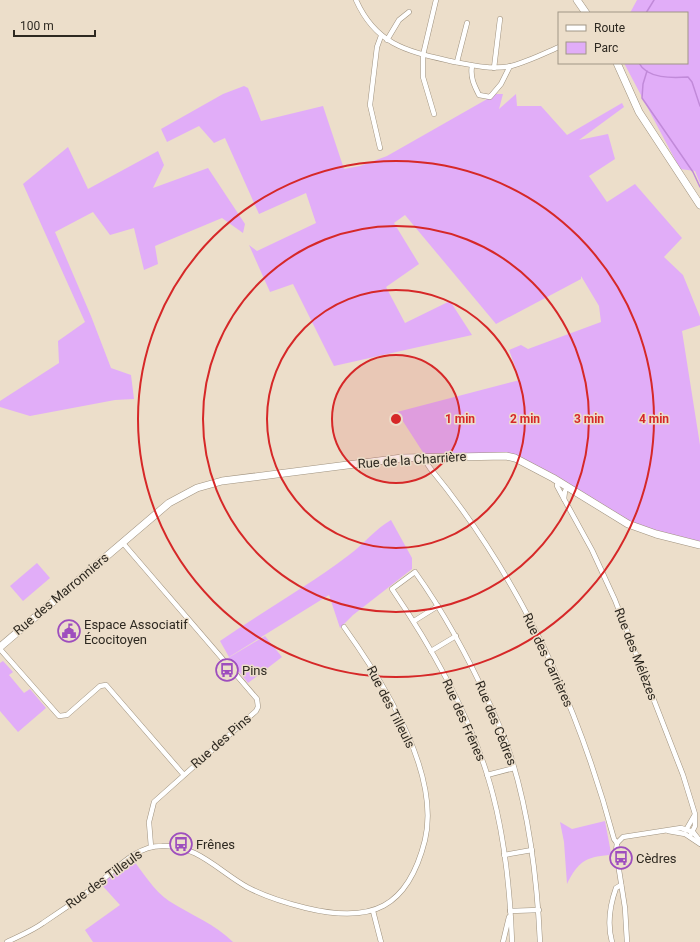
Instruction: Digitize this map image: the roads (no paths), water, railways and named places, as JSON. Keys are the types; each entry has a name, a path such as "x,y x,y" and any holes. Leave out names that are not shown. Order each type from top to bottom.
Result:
{"street":[{"path":"356,0 368,22 382,36 403,49 423,55 472,66 494,68 510,66 558,47"},
{"path":"434,114 423,77 423,55 436,0"},
{"path":"577,0 585,12"},
{"path":"387,40 398,20 410,12"},
{"path":"494,68 500,20"},
{"path":"457,62 467,23"},
{"path":"380,148 370,105 377,47 382,36"},
{"path":"617,64 639,112 700,205"},
{"path":"472,66 471,73 474,85 479,95 490,97 501,84 510,66"},
{"name":"Rue de la Charrière","path":"122,542 169,503 183,494 209,484 375,461 426,457 506,456 515,458 558,481 628,524 656,534 700,545"},
{"name":"Rue des Carrières","path":"426,457 428,466 469,518 491,551 542,646 580,730 599,786 614,839 617,843 616,846 627,942"},
{"name":"Rue des Mélèzes","path":"558,481 558,490 592,550 615,600 683,775 695,814 693,832"},
{"path":"564,499 565,491 568,487"},
{"name":"Rue des Marronniers","path":"0,648 122,542"},
{"name":"Rue des Pins","path":"122,542 258,699 258,707 256,711 158,796 151,808 149,822 151,847"},
{"name":"Rue des Cèdres","path":"392,589 415,572 456,636 478,678 496,718 507,745 514,768 532,850 539,910 540,942"},
{"name":"Rue des Frênes","path":"392,589 414,621 431,651 473,735 487,775 497,814 504,855 512,942"},
{"path":"414,621 438,606"},
{"name":"Rue des Tilleuls","path":"7,942 40,925 88,892 131,857 151,847 174,846 195,853 248,888 278,900 331,913 360,914 372,911 382,907 400,893 420,858 425,837 427,818 426,796 415,754 398,715 374,671 344,627"},
{"path":"431,651 456,636"},
{"name":"Rue des Pins","path":"0,648 59,716 67,715 100,686 106,685 183,774"},
{"path":"487,775 514,768"},
{"path":"685,834 695,814"},
{"path":"617,843 623,838 682,828 693,832 700,841"},
{"path":"665,831 685,834 700,844"},
{"path":"690,836 693,832"},
{"path":"504,855 532,850"},
{"path":"612,942 609,922 611,905 616,888 621,885"},
{"path":"510,911 539,910"},
{"path":"372,911 381,942"},
{"name":"Rue des Frênes","path":"503,942 510,911"}],"waterway":[{"path":"647,12 654,0"},
{"path":"640,64 648,72 654,75 688,77 692,82 700,106"},
{"path":"647,71 643,84 642,98 693,172 700,187"}],"place":[{"name":"Espace Associatif Écocitoyen","path":"69,631"},
{"name":"Pins","path":"227,670"},
{"name":"Frênes","path":"181,844"},
{"name":"Cèdres","path":"621,858"}]}
